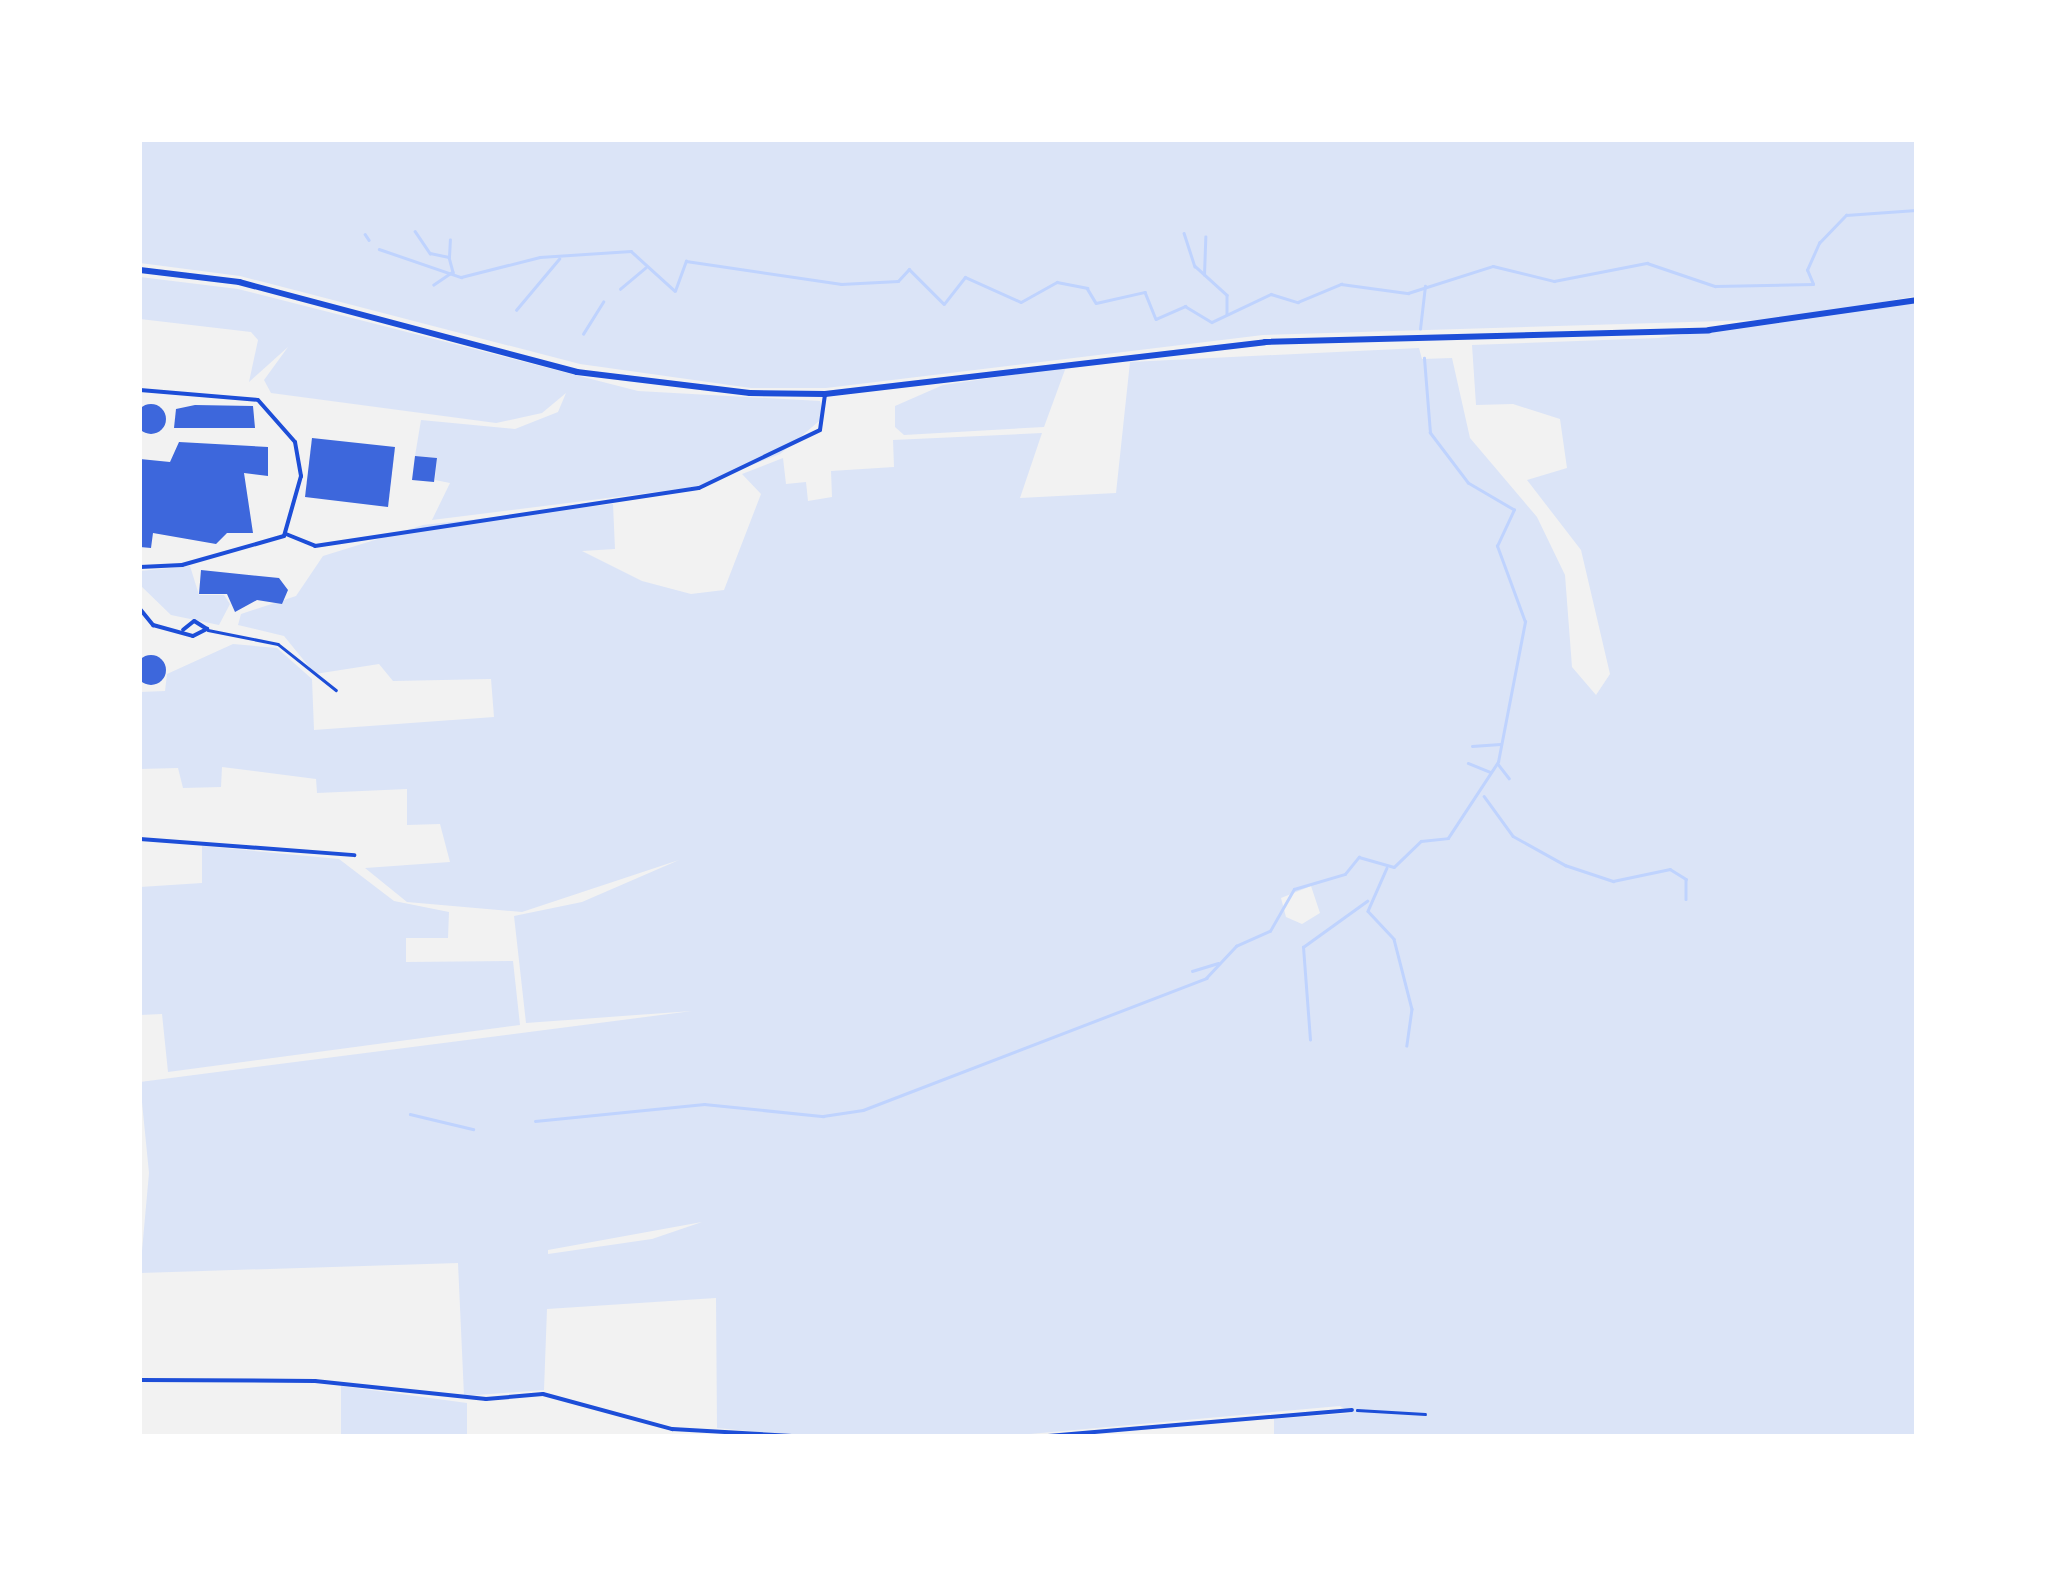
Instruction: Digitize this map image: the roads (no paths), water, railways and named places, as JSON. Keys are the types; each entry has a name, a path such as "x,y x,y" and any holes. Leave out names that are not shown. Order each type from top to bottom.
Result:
{"main road":[{"path":"140,270 239,282 640,384 825,394 1265,342 1709,330 1916,300"}],"street":[{"path":"140,390 247,394 300,456 286,534"},
{"path":"140,566 182,565 286,534 315,546 699,488 820,430 825,394"},
{"path":"140,609 153,624 200,637 207,629 194,621 183,630"},
{"path":"140,839 354,855"},
{"path":"140,1380 316,1381 486,1399 544,1394 672,1428 792,1436"},
{"path":"1048,1436 1352,1410"}],"lane":[{"path":"207,629 278,644 336,690"}],"waterway":[{"path":"379,249 461,277 540,257 631,251 675,291 686,261 841,284 898,281 909,269 944,304 965,277 1021,302 1057,282 1087,288 1096,303 1145,292 1156,319 1185,306 1212,322 1271,294 1298,302 1341,284 1408,293 1493,266 1554,281 1647,263 1715,286 1813,284 1807,270 1819,243 1846,215 1916,210"},
{"path":"415,231 430,253 449,257 453,272 434,285"},
{"path":"1184,233 1195,266 1227,295 1227,314"},
{"path":"365,234 369,240"},
{"path":"1204,275 1205,237"},
{"path":"449,257 450,240"},
{"path":"516,310 559,259"},
{"path":"620,289 645,268"},
{"path":"1420,329 1425,286"},
{"path":"583,334 603,302"},
{"path":"535,1121 704,1104 823,1116 863,1110 1206,978 1236,946 1270,931 1294,889 1345,874 1359,857 1394,867 1421,841 1448,838 1498,762 1525,622 1497,546 1514,510 1468,483 1430,433 1424,358"},
{"path":"1472,746 1500,744"},
{"path":"1468,763 1490,772"},
{"path":"1498,764 1509,778"},
{"path":"1484,796 1513,836 1565,865 1613,881 1670,869 1686,879 1686,899"},
{"path":"1387,868 1368,911 1394,939 1412,1009 1407,1046"},
{"path":"1310,1040 1303,947 1367,901"},
{"path":"1192,971 1218,963"},
{"path":"410,1114 473,1129"}]}
